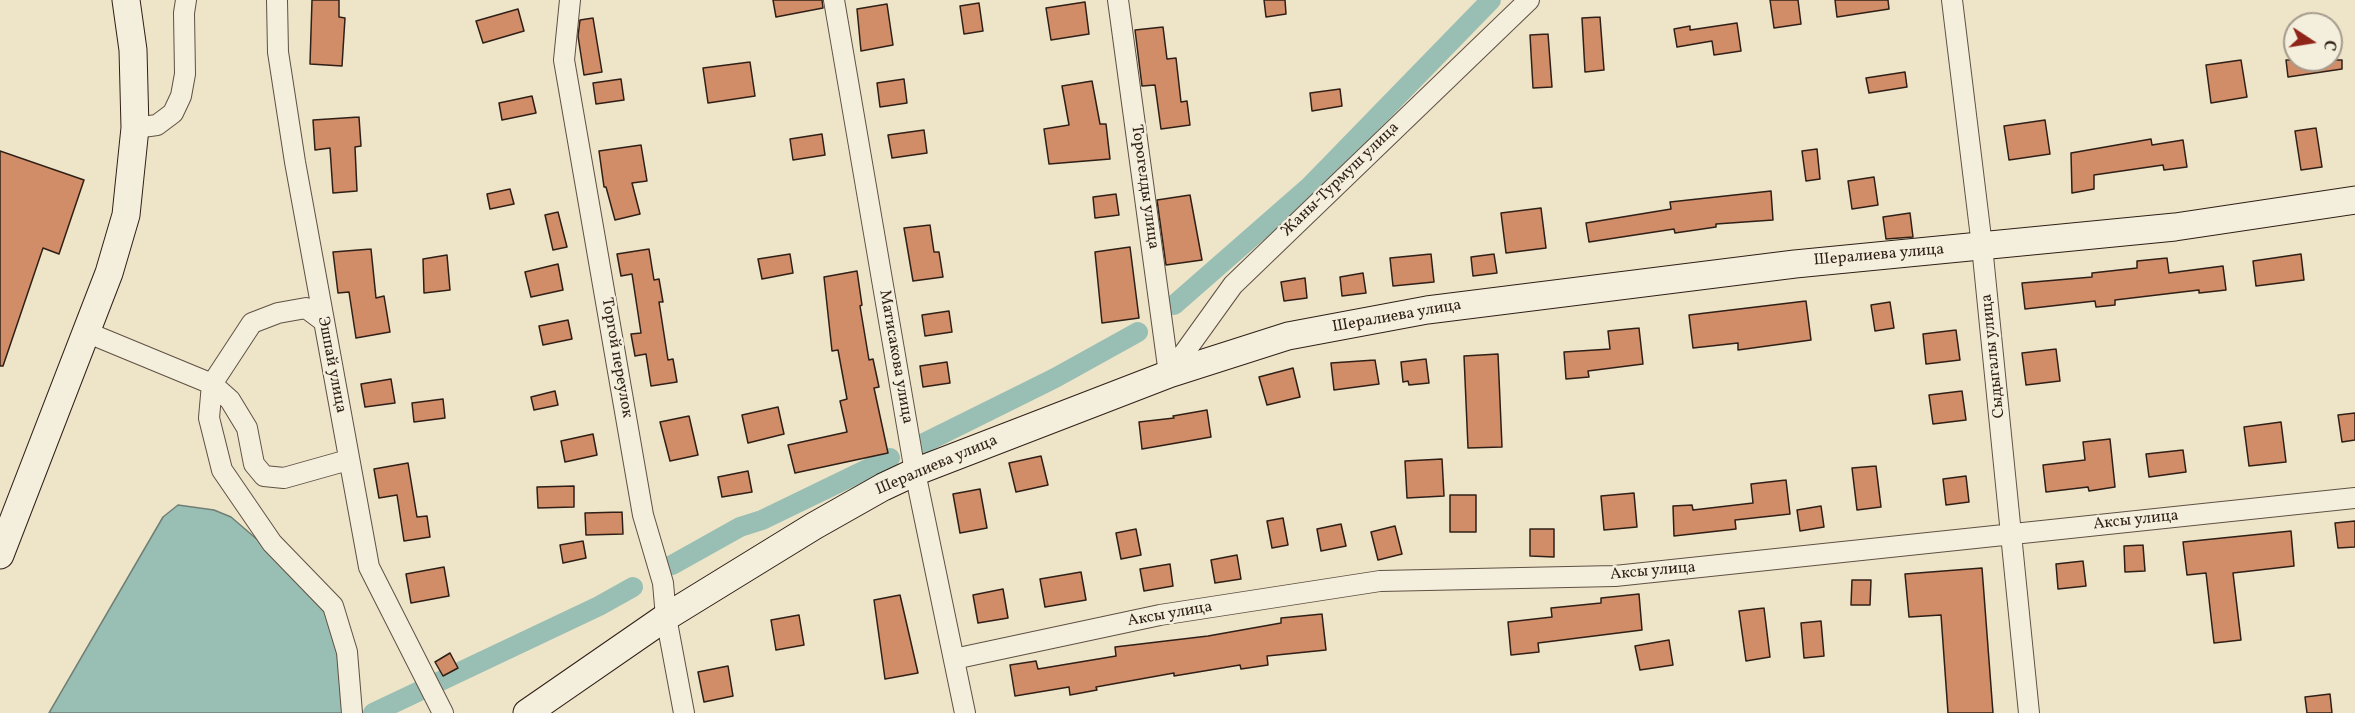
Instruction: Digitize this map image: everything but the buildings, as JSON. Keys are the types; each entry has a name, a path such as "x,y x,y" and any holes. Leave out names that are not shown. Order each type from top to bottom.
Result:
{"street":[{"path":"0,555 109,273 126,215 135,128 134,50 126,0"},
{"path":"135,128 157,125 173,113 180,96 184,74 186,0"},
{"name":"Эшпай улица","path":"277,0 278,52 322,320 369,567 443,713"},
{"name":"Торгой переулок","path":"570,0 564,60 643,515 663,584 666,617 684,713"},
{"name":"Матисакова улица","path":"834,0 915,472 964,713"},
{"name":"Торогелды улица","path":"1118,0 1169,374"},
{"name":"Жаны-Турмуш улица","path":"1169,374 1233,285 1529,0"},
{"name":"Сыдыгалы улица","path":"1952,0 1982,246 2029,713"},
{"name":"Шералиева улица","path":"527,713 666,617 814,526 915,472 1169,374 1288,336 1427,310 1795,264 2175,227 2355,201"},
{"path":"322,320 306,308 278,313 252,324 212,384 209,418 222,470 272,543 333,606 347,652 352,713"},
{"path":"86,332 212,384 230,400 247,428 254,464 264,476 284,478 348,460"},
{"name":"Аксы улица","path":"954,659 1160,615 1380,581 1615,576 2355,498"}],"water":[{"path":"178,505 214,510 231,517 295,572 321,601 337,634 344,713 49,713 163,517"}],"waterway":[{"path":"1174,305 1310,186 1491,0"},
{"path":"922,444 1055,378 1138,332"},
{"path":"672,565 740,527 762,520 890,458"},
{"path":"373,713 599,606 633,587"}]}
